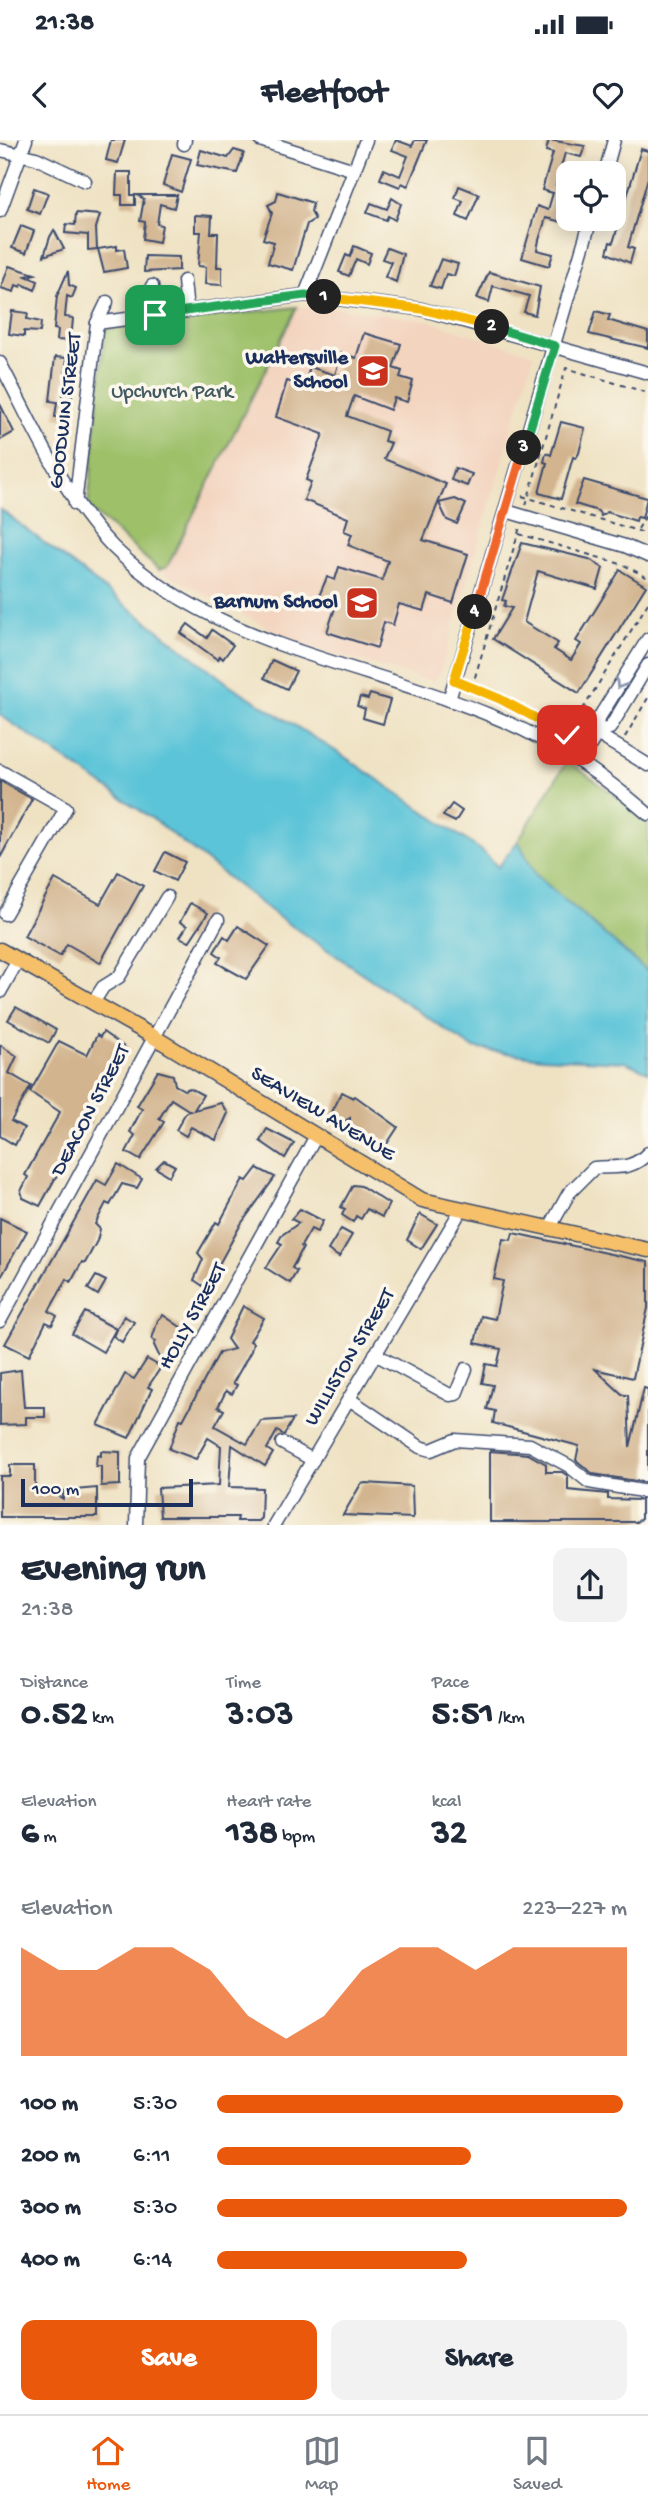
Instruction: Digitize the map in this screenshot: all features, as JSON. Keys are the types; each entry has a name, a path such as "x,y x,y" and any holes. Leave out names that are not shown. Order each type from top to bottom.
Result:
{"main road":[{"name":"SEAVIEW AVENUE","path":"0,950 153,1037 422,1199 461,1210 648,1250"}],"street":[{"path":"0,211 26,140"},
{"path":"261,140 354,170"},
{"path":"305,295 366,140"},
{"path":"608,161 614,140"},
{"path":"0,150 36,158 85,181"},
{"path":"449,700 588,231"},
{"path":"184,281 187,312"},
{"path":"152,286 155,315"},
{"path":"97,323 305,295 421,309 648,373"},
{"name":"GOODWIN STREET","path":"75,504 97,323 107,302"},
{"path":"0,363 75,504 114,548 164,588 246,630 311,656 493,716 580,761 648,814"},
{"path":"506,511 625,546 648,556"},
{"path":"598,733 597,721 648,639"},
{"path":"580,761 598,733 610,728 648,665"},
{"path":"598,733 648,765"},
{"path":"0,771 66,808 5,914"},
{"path":"93,1003 103,987 119,977 167,897"},
{"name":"DEACON STREET","path":"0,1321 218,920"},
{"path":"0,992 18,960"},
{"name":"HOLLY STREET","path":"136,1525 138,1458 316,1136"},
{"path":"549,1229 569,1193 594,1168 626,1168 638,1164 648,1153"},
{"name":"WILLISTON STREET","path":"274,1525 461,1210"},
{"path":"376,1354 450,1395 456,1394 466,1369"},
{"path":"349,1399 420,1447 431,1450 455,1440 530,1445 569,1466 589,1482 648,1492"},
{"path":"282,1443 313,1460"}],"path":[{"path":"566,368 648,393"},
{"path":"511,493 648,534"},
{"path":"638,530 648,512"},
{"path":"517,534 624,565 648,578"},
{"path":"567,735 648,603"},
{"path":"454,680 500,699 577,740"},
{"path":"619,747 648,698"}],"shaded area":[{"path":"322,306 426,320 534,354 440,673 435,682 298,644 164,573 297,307"}],"green space":[{"name":"Upchurch Park","path":"297,307 167,567 159,570 88,507 105,329"},
{"path":"567,761 611,792 648,823 648,972 536,875 518,841"}],"water":[{"path":"0,509 230,685 342,755 482,851 498,867 518,841 536,875 648,972 648,1072 625,1062 542,1058 473,1048 277,916 154,820 0,715"}],"building":[{"path":"111,140 125,140 118,163 106,160"},
{"path":"396,140 412,146 415,140 427,140 408,186 402,183 400,187 380,179 384,169 400,176 408,156 392,150"},
{"path":"549,140 585,146 581,157 565,153 563,161 556,161 556,220 546,218 537,250 553,254 549,266 522,258 537,206 548,210 553,193 542,190 553,153 546,151"},
{"path":"641,149 648,151 648,178 628,247 634,249 630,263 607,253 617,231 626,231 626,199"},
{"path":"201,150 228,158 234,150 244,153 237,173 197,165"},
{"path":"172,154 191,159 181,192 163,185"},
{"path":"117,172 131,172 131,195 135,195 135,205 122,205 122,195 116,195"},
{"path":"459,186 479,194 468,221 457,216 463,201 455,198"},
{"path":"34,188 48,193 40,214 27,209"},
{"path":"278,192 313,203 311,212 315,219 307,224 293,270 268,263 274,242 263,239 272,213 268,205 276,201"},
{"path":"137,195 177,195 174,208 160,204 157,224 162,225 159,242 143,239 145,222 140,221 144,199"},
{"path":"392,198 401,204 395,220 388,216 386,220 367,213 371,203 387,209"},
{"path":"76,213 100,215 96,228 97,249 88,250 88,235 65,233 66,224 75,225"},
{"path":"195,215 212,216 211,233 218,233 217,267 222,267 222,285 205,284 206,267 198,266 201,232 195,232"},
{"path":"21,226 34,231 26,253 12,248"},
{"path":"54,230 64,249 44,256 50,237"},
{"path":"117,246 117,250 124,249 127,268 104,272 98,249"},
{"path":"354,246 371,253 367,264 356,259 349,276 339,272 346,255 350,257"},
{"path":"387,248 403,254 396,282 385,277 391,262 382,259"},
{"path":"145,256 179,257 179,270 144,272"},
{"path":"441,259 458,264 454,276 446,274 441,289 430,286"},
{"path":"9,266 35,274 26,276 38,281 35,290 22,284 21,287 16,285 14,292 1,288"},
{"path":"68,271 69,285 76,288 72,298 67,296 65,317 73,318 71,341 57,340 58,330 54,329 57,296"},
{"path":"489,272 540,287 535,315 524,312 529,296 493,286 489,302 477,298"},
{"path":"12,311 28,313 27,319 41,322 40,332 24,331 24,336 9,334"},
{"path":"596,311 610,315 608,320 648,332 648,348 589,334"},
{"path":"364,333 401,344 393,368 402,371 400,377 413,381 407,402 394,398 390,410 354,396 347,416 387,431 384,441 391,443 384,459 446,484 423,540 468,554 453,603 429,595 424,611 399,604 393,625 384,622 377,648 327,632 335,608 327,605 329,599 319,596 327,577 335,580 339,567 382,580 388,561 348,545 352,534 344,531 348,518 304,500 311,482 306,480 323,434 276,417 287,381 304,386 310,367 335,375 341,353 356,358"},
{"path":"55,357 67,358 63,395 72,396 69,419 55,417 57,402 50,401"},
{"path":"0,404 14,432 0,440"},
{"path":"561,422 585,428 579,453 576,458 573,457 561,499 539,493 547,463 544,462 546,453 551,455"},
{"path":"455,468 472,474 467,486 451,480"},
{"path":"584,480 647,498 642,518 637,517 636,521 607,512 601,516 598,511 575,504"},
{"path":"455,499 466,504 457,524 447,520 439,503"},
{"path":"522,543 589,559 603,568 597,589 538,571 524,622 558,643 554,649 571,660 581,644 576,641 620,570 646,586 579,693 493,639 512,608 504,606 506,601 502,600"},
{"path":"188,624 207,638 212,630 233,645 223,659 220,656 218,660 181,633"},
{"path":"272,660 296,671 287,689 264,678"},
{"path":"370,694 390,700 383,724 363,718 365,709 357,706 360,697 368,699"},
{"path":"0,781 32,799 0,858"},
{"path":"452,804 462,811 455,822 443,816"},
{"path":"165,852 185,862 175,881 155,871"},
{"path":"118,872 143,886 100,963 67,944 60,956 24,936 55,879 100,904"},
{"path":"190,903 208,913 189,942 180,937 187,926 180,922"},
{"path":"238,926 269,946 246,979 217,963 221,957 214,952 224,936 229,940"},
{"path":"16,1007 56,1030 49,1043 8,1020"},
{"path":"103,1032 127,1049 87,1116 93,1120 88,1129 84,1126 40,1206 23,1198 21,1191 28,1177 25,1175 60,1112 30,1092 59,1041 87,1055 97,1035 100,1037"},
{"path":"0,1045 17,1056 9,1073 31,1086 11,1121 24,1128 15,1145 0,1136"},
{"path":"158,1071 173,1075 175,1085 184,1090 190,1088 203,1095 194,1110 221,1103 228,1113 216,1140 191,1127 186,1136 176,1130 186,1112 190,1111 171,1099 159,1119 164,1122 140,1160 126,1152 135,1135 130,1132 142,1109 137,1106"},
{"path":"342,1092 353,1098 355,1096 398,1127 383,1150 350,1131 350,1118 340,1124 329,1118"},
{"path":"267,1129 294,1143 285,1158 260,1141"},
{"path":"164,1160 175,1166 169,1176 156,1168"},
{"path":"118,1164 142,1179 137,1188 122,1184 110,1205 106,1203 95,1224 100,1229 97,1241 71,1282 67,1279 49,1311 57,1316 52,1325 46,1322 29,1356 5,1344 97,1180 106,1185"},
{"path":"257,1168 275,1177 241,1224 206,1288 194,1280 203,1259 198,1253 216,1222 219,1224 243,1179 247,1181"},
{"path":"353,1185 361,1186 389,1204 382,1217 367,1209 361,1219 356,1216 353,1222 342,1215 345,1209 341,1207"},
{"path":"300,1209 323,1221 317,1232 311,1229 301,1246 303,1248 292,1268 297,1271 290,1283 266,1268 282,1244 278,1242 282,1235 299,1223 291,1219"},
{"path":"420,1214 437,1224 421,1249 407,1240"},
{"path":"0,1218 27,1231 0,1279"},
{"path":"341,1229 352,1235 339,1257 328,1250"},
{"path":"513,1233 648,1262 648,1308 633,1378 595,1369 623,1395 628,1395 630,1447 644,1388 648,1389 648,1483 593,1474 576,1460 579,1446 493,1423 495,1411 487,1409 493,1385 482,1383 486,1364 497,1366 501,1349 475,1343 481,1316 495,1319 503,1281 494,1279 503,1239 511,1240"},
{"path":"96,1276 106,1281 98,1295 88,1289"},
{"path":"243,1306 264,1318 250,1341 253,1343 251,1351 233,1383 237,1385 232,1394 226,1391 218,1407 224,1410 215,1426 247,1444 261,1421 293,1419 284,1435 277,1431 267,1449 273,1453 265,1466 232,1445 229,1487 262,1488 261,1518 258,1521 237,1521 238,1517 160,1517 158,1488 219,1485 221,1446 208,1438 196,1459 169,1449 180,1419 183,1420 219,1353 234,1349 227,1339"},
{"path":"85,1312 116,1329 103,1352 72,1334"},
{"path":"163,1315 185,1330 163,1364 154,1345 156,1341 152,1339 158,1320"},
{"path":"124,1316 134,1322 122,1342 113,1336"},
{"path":"147,1359 161,1367 148,1387 152,1389 129,1438 98,1425 125,1374 134,1379"},
{"path":"21,1370 24,1407 45,1407 45,1417 26,1417 26,1424 0,1425 0,1373"},
{"path":"101,1451 120,1452 120,1485 101,1486 101,1466 96,1466 97,1455 101,1456"},
{"path":"490,1451 528,1454 546,1464 546,1472 562,1472 568,1476 568,1490 608,1494 608,1499 641,1500 641,1519 636,1522 490,1522"},
{"path":"10,1465 35,1465 35,1494 55,1494 63,1499 63,1491 97,1488 97,1517 0,1517 0,1476 10,1476"},
{"path":"361,1484 412,1486 413,1518 343,1515"}],"place":[{"name":"Waltersville School","path":"373,371"},
{"name":"Barnum School","path":"362,603"}],"route":[{"path":"155,315 305,295 421,309 555,346 454,680 500,699 567,735"}]}
